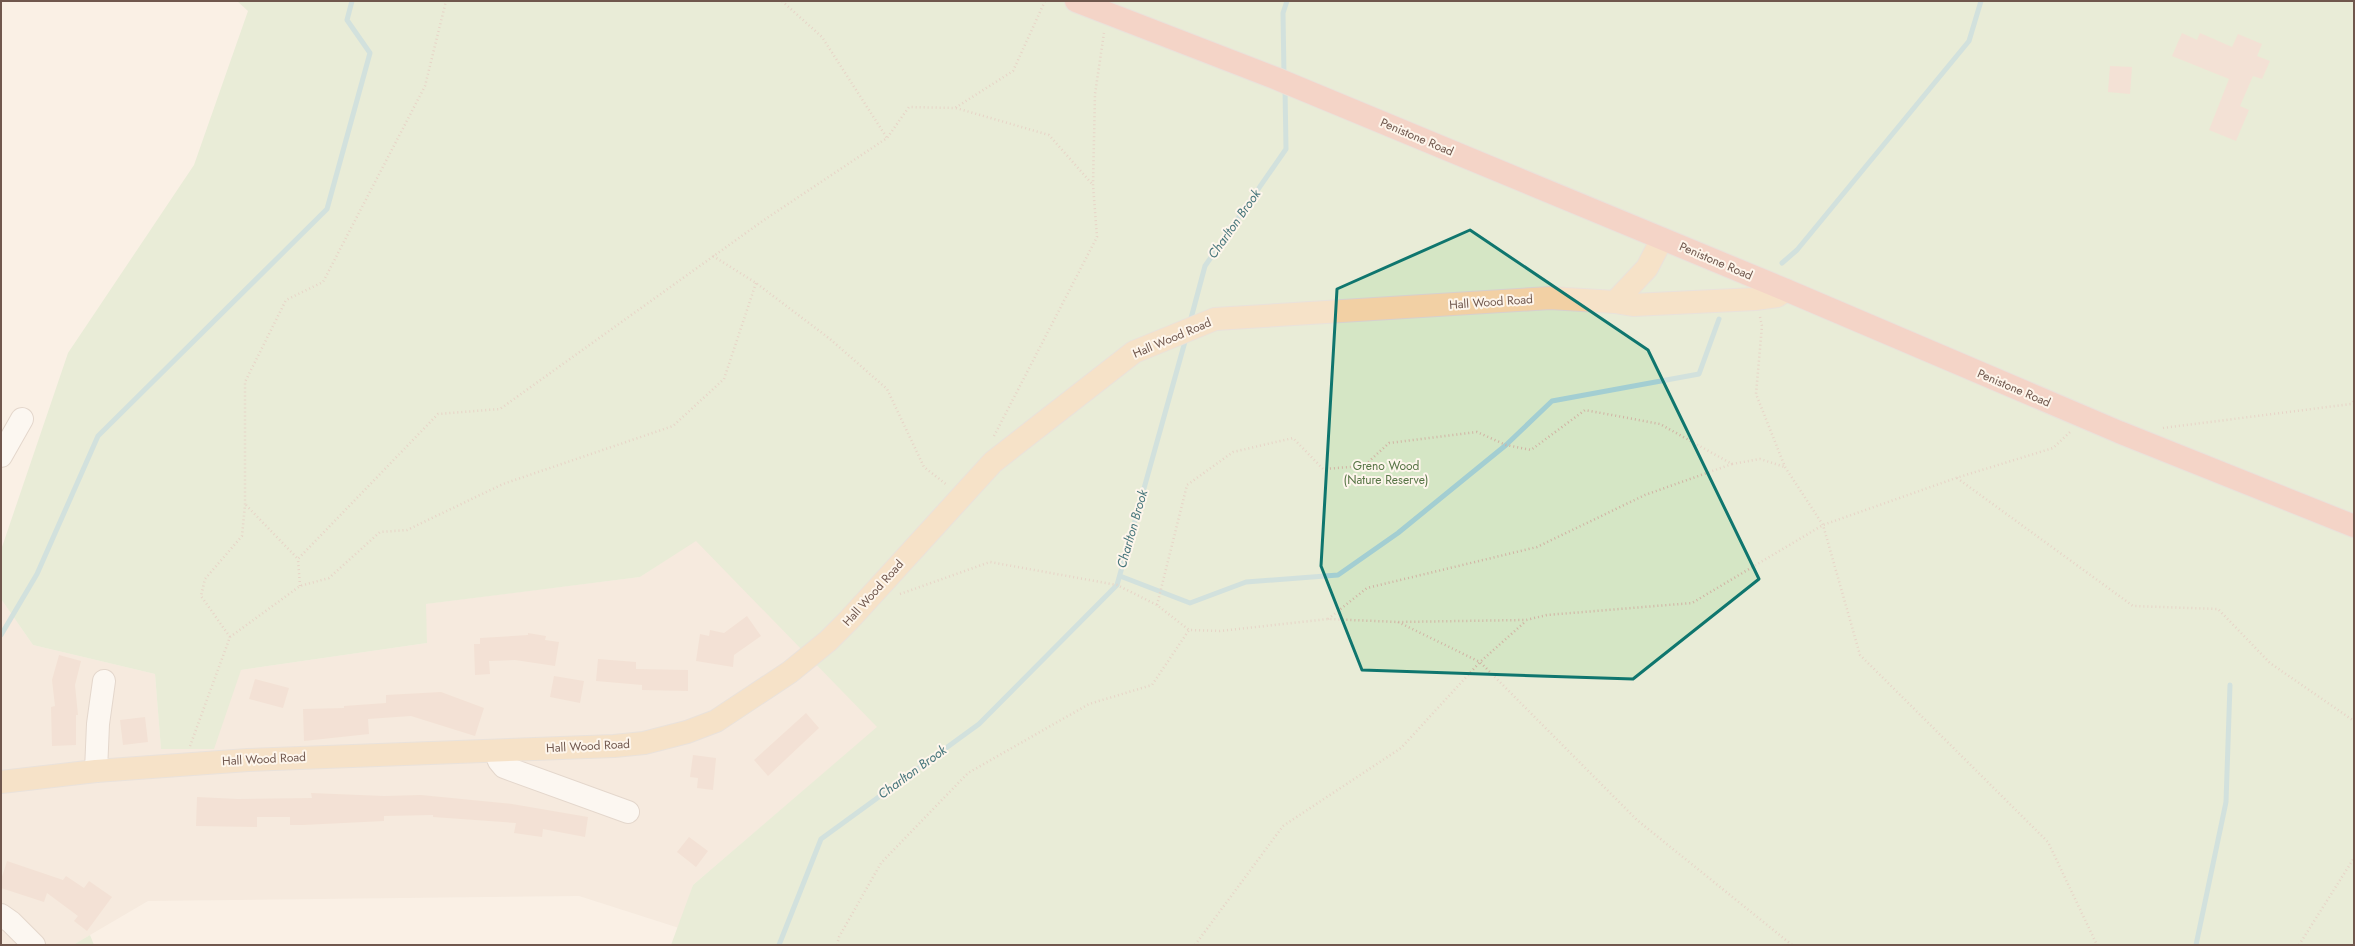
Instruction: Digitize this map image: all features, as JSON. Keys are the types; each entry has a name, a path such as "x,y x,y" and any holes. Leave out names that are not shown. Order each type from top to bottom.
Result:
{"highway":[{"name":"Penistone Road","path":"1079,1 1282,81 1786,290 2085,418 2354,526"}],"main road":[{"path":"1615,302 1647,268 1662,238"},
{"name":"Hall Wood Road","path":"1,782 96,771 190,763 614,746 644,742 687,732 716,721 790,672 828,641 869,598 960,495 993,462 1134,352 1215,319 1550,298 1615,302 1633,305 1755,299 1777,296 1786,290"}],"street":[{"path":"1,456 22,419"},
{"path":"96,771 98,724 104,681"},
{"path":"495,751 499,761 504,767 628,812"},
{"path":"1,915 12,922 34,945"}],"path":[{"path":"230,637 201,596 205,579 242,536 245,505 245,382 286,300 322,282 326,275 425,86 446,1"},
{"path":"782,1 822,37 887,138"},
{"path":"955,108 1013,71 1045,1"},
{"path":"993,462 990,444 1097,237 1093,185 1095,94 1107,13"},
{"path":"298,559 438,414 500,409 713,256 887,138 909,107 955,108 1049,134 1093,185"},
{"path":"713,256 756,283 830,339 887,389 924,467 960,495"},
{"path":"190,763 190,741 230,637 300,586 329,578 380,532 407,530 503,484 673,426 724,379 756,283"},
{"path":"1755,299 1762,326 1756,394 1786,467 1823,525 1860,655 2048,842 2097,945"},
{"path":"2140,440 2146,430 2352,405 2354,401"},
{"path":"1157,605 1187,485 1233,452 1293,438 1323,470 1364,466 1390,443 1477,432 1506,445 1531,450 1585,410 1660,424 1732,464"},
{"path":"869,598 894,596 990,562 1117,585 1157,605 1189,630 1220,632 1328,619 1398,622 1526,620 1547,615 1692,603 1823,525 1956,478 2052,448 2085,418"},
{"path":"1328,619 1367,588 1537,547 1645,494 1732,464 1760,459 1786,467"},
{"path":"1956,478 2133,606 2218,609 2270,663 2354,721"},
{"path":"245,505 298,559 300,586"},
{"path":"1195,945 1283,826 1401,748 1480,662 1526,620"},
{"path":"1398,622 1480,662 1637,820 1792,945"},
{"path":"837,945 839,936 881,863 968,773 1089,704 1152,685 1189,630"},
{"path":"2299,945 2354,858"}],"highlighted area":[{"path":"1470,230 1648,350 1759,579 1633,679 1362,670 1321,566 1337,289"}],"shaded area":[{"path":"696,540 878,727 693,885 679,928 579,896 148,901 73,945 1,945 1,599 33,645 155,674 161,749 241,670 427,643 425,604 640,577"}],"green space":[{"name":"Greno Wood (Nature Reserve)","path":"237,1 2354,1 2354,945 671,945 693,885 877,727 696,541 640,577 426,604 427,643 241,670 214,749 161,749 155,674 33,645 1,599 1,550 68,353 194,165 248,11"},
{"path":"90,935 94,945 73,945"}],"building":[{"path":"2182,33 2197,40 2200,33 2232,47 2238,34 2262,44 2257,56 2270,61 2262,79 2253,76 2240,106 2249,110 2236,141 2209,130 2229,79 2172,56"},
{"path":"2110,66 2132,67 2130,94 2108,92"},
{"path":"747,616 761,636 734,655 733,667 696,661 700,634 709,636 710,630 724,633"},
{"path":"528,633 546,636 545,640 559,642 555,666 515,660 489,661 490,674 475,675 474,644 480,644 480,638 528,635"},
{"path":"59,655 81,661 75,685 78,715 76,715 76,745 52,746 51,707 55,706 52,680"},
{"path":"598,659 636,662 636,669 688,670 688,691 642,690 642,685 596,681"},
{"path":"554,676 584,681 580,703 550,697"},
{"path":"255,679 289,688 283,708 249,699"},
{"path":"441,692 484,708 475,736 411,716 368,719 369,734 304,741 303,709 344,708 344,706 386,703 386,695"},
{"path":"806,713 819,728 768,776 754,760"},
{"path":"145,717 148,742 123,745 120,720"},
{"path":"693,755 716,758 713,790 697,788 698,778 690,777"},
{"path":"311,793 384,796 421,795 512,804 588,817 585,837 543,829 542,837 514,833 516,823 433,817 433,815 384,816 384,821 303,825 290,825 290,817 257,817 257,827 196,826 197,797 238,799 312,798"},
{"path":"689,837 708,851 696,867 677,852"},
{"path":"7,861 63,880 66,876 84,888 89,881 112,897 87,931 74,921 78,916 47,893 44,902 1,888 1,880"}],"waterway":[{"path":"1,635 37,574 98,436 327,209 370,53 347,20 352,1"},
{"name":"Charlton Brook","path":"1284,76 1283,13 1287,1"},
{"path":"1782,263 1797,250 1969,41 1981,1"},
{"name":"Charlton Brook","path":"1190,322 1205,266 1286,149 1285,88"},
{"path":"1120,576 1190,603 1246,582 1338,575 1398,533 1506,445 1552,401 1699,374 1719,319"},
{"name":"Charlton Brook","path":"779,945 821,839 979,724 1117,585 1186,338"},
{"path":"2196,945 2226,802 2230,685"}]}
